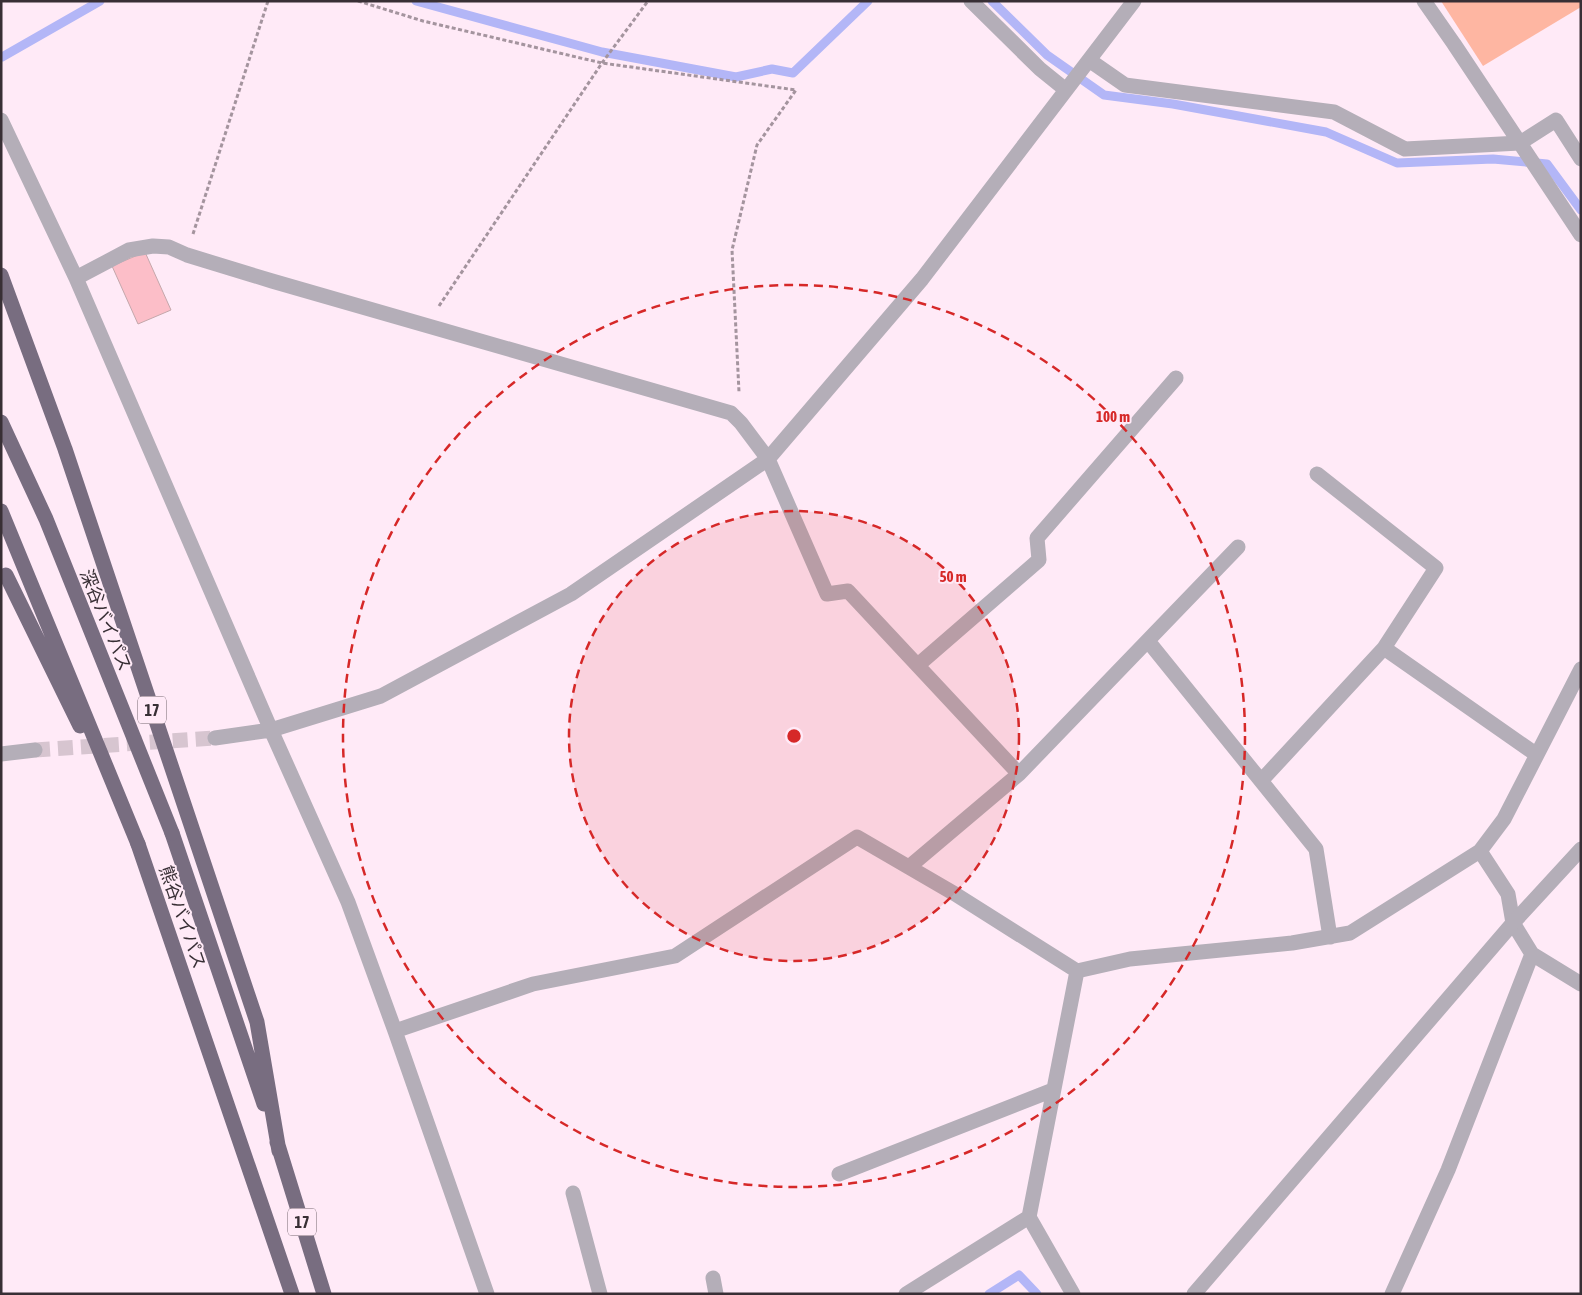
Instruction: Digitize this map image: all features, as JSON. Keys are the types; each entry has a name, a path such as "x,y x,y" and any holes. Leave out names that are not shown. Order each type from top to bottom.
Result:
{"highway":[{"name":"17","path":"1,276 65,449 257,1022 279,1151"},
{"name":"深谷バイパス","path":"1,422 46,519 172,833"},
{"name":"17","path":"1,511 138,844"},
{"name":"熊谷バイパス","path":"4,571 138,844 292,1294"},
{"name":"熊谷バイパス","path":"172,833 279,1151 324,1294"}],"street":[{"path":"971,1 1040,69 1067,89"},
{"path":"215,738 271,730 381,696 571,594 768,458 922,279 1134,1"},
{"path":"1424,1 1581,235"},
{"path":"1089,60 1125,85 1334,112 1405,148 1520,143 1556,120 1581,159"},
{"path":"1,120 76,278 271,730 348,902 487,1294"},
{"path":"76,278 129,250 153,246 169,247 187,255 731,413 768,458 827,594 848,591 1019,774"},
{"path":"918,666 1039,560 1037,538 1176,378"},
{"path":"1261,781 1384,648 1436,568 1317,474"},
{"path":"909,867 1019,774 1238,547"},
{"path":"1148,641 1316,849 1330,937"},
{"path":"1384,648 1537,755"},
{"path":"395,1031 533,984 675,956 857,836 955,894 1077,971 1130,959 1292,943 1350,933 1480,851 1504,819 1581,669"},
{"path":"2,752 34,750"},
{"path":"1194,1294 1513,924 1581,849"},
{"path":"1480,851 1508,894 1513,924 1532,954 1581,984"},
{"path":"1392,1294 1448,1170 1532,954"},
{"path":"1073,1294 1029,1217 1077,971"},
{"path":"839,1174 1053,1090"},
{"path":"573,1194 600,1294"},
{"path":"906,1294 1029,1217"},
{"path":"713,1278 716,1294"}],"path":[{"path":"187,255 268,1"},
{"path":"358,1 423,21 602,62 796,90 757,145 732,250 741,423"},
{"path":"426,325 602,62 648,1"}],"shaded area":[{"path":"1441,1 1581,1 1581,7 1483,66"}],"building":[{"path":"145,252 171,310 138,324 112,266"}],"waterway":[{"path":"2,57 100,1"},
{"path":"416,1 602,52 736,77 772,69 793,73 868,1"},
{"path":"992,1 1047,55 1104,95 1173,104 1326,132 1397,163 1493,159 1547,164 1581,210"},
{"path":"989,1294 1019,1275 1037,1294"}],"tunnel":[{"path":"35,750 215,738"}]}
